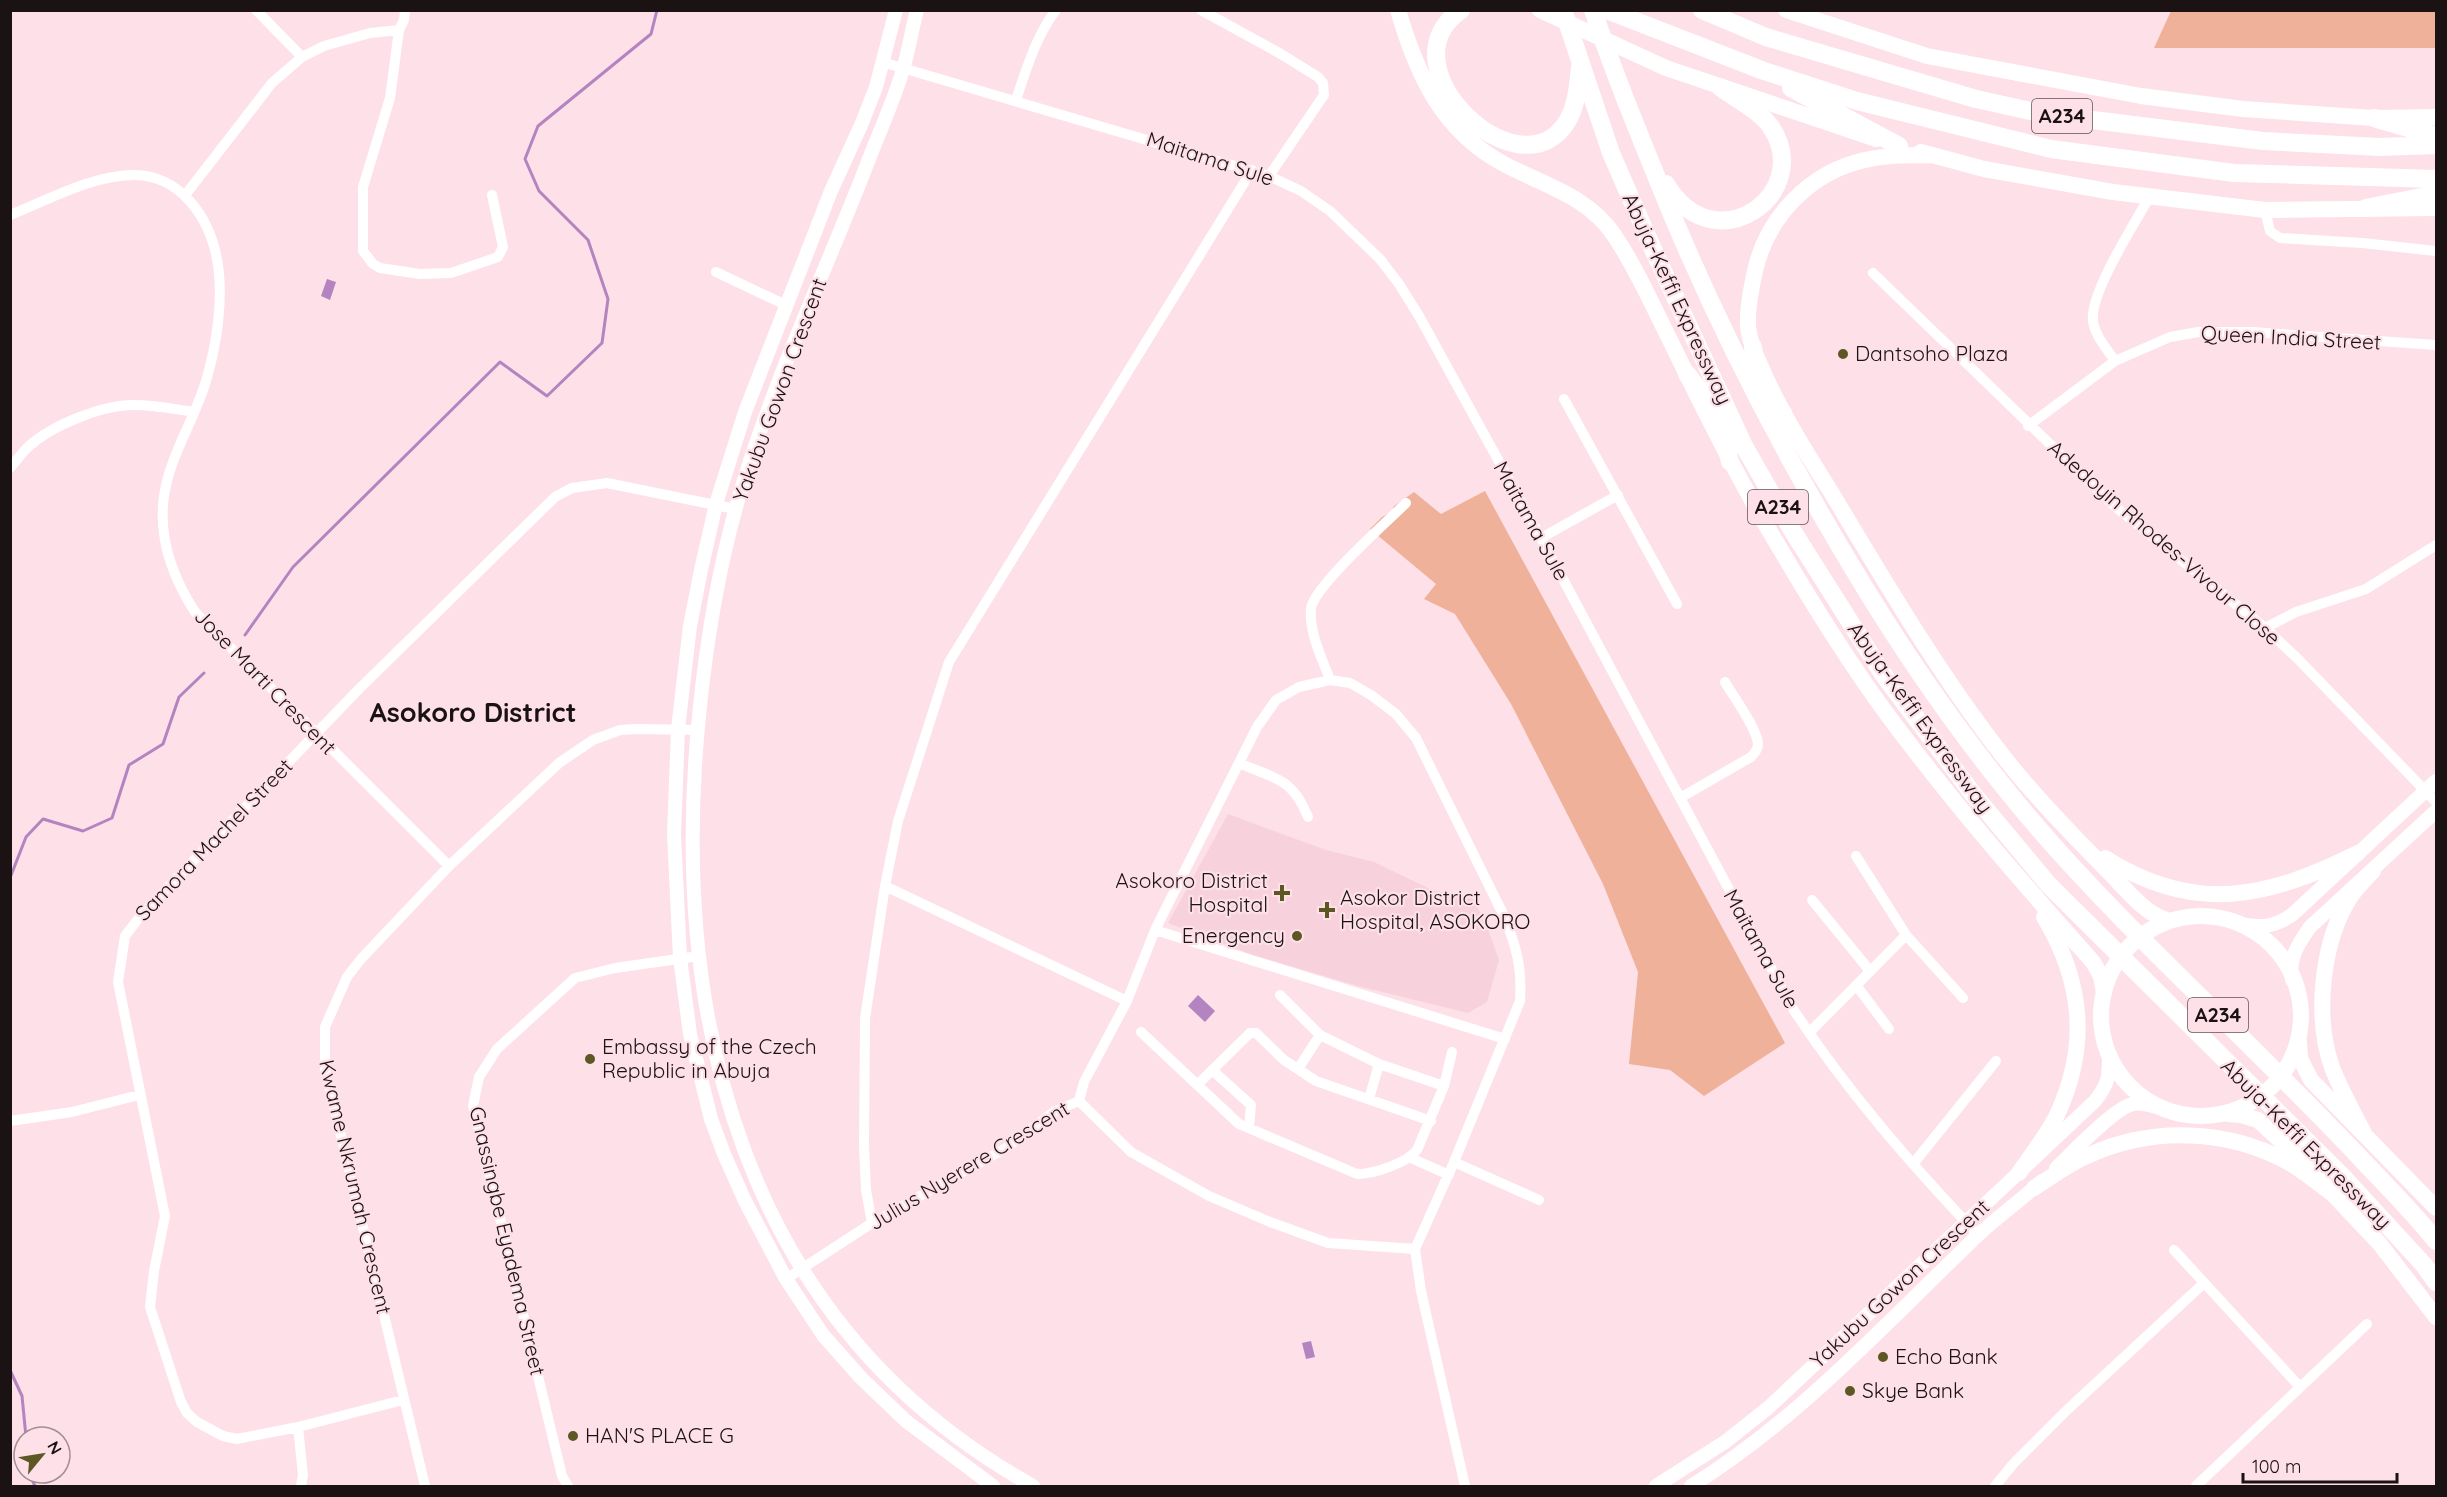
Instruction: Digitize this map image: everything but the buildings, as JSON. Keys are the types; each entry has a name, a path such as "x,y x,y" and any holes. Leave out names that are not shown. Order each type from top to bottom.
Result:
{"highway":[{"name":"Abuja-Keffi Expressway","path":"1398,10 1407,43 1424,83 1454,127 1479,149 1504,164 1582,202 1612,232 1639,278 1730,462 1809,594 1880,704 1953,800 2093,962 2101,976 2104,993"},
{"path":"1461,10 1442,27 1436,42 1435,62 1441,81 1472,120 1490,135 1508,143 1528,146 1556,135 1567,122 1576,97 1581,62"},
{"path":"1540,10 1666,68 1899,146 1984,169 2113,192 2265,210 2436,208"},
{"name":"Abuja-Keffi Expressway","path":"1563,10 1611,153 1744,446 1797,539 1883,674 1988,812 2048,884 2358,1194 2424,1265 2436,1282"},
{"name":"Abuja-Keffi Expressway","path":"1593,10 1642,143 1681,238 1738,362 1764,414 1831,533 1937,698 1989,771 2101,897 2336,1132 2436,1241"},
{"name":"A234","path":"1608,10 1764,71 1857,101 2051,149 2234,173 2436,179"},
{"name":"A234","path":"1702,10 1766,37 1976,99 2044,114 2263,141 2380,147 2436,145"},
{"path":"1786,10 1952,62 2141,96 2243,109 2374,118 2436,117"},
{"path":"1806,10 1822,22"},
{"path":"1764,71 1899,146"},
{"path":"1642,143 1672,194 1686,208 1702,218 1720,221 1738,219 1756,210 1774,189 1780,173 1781,152 1771,128 1760,115 1720,87"},
{"path":"2374,118 2436,136"},
{"path":"1764,414 1748,327 1751,292 1759,253 1770,229 1787,204 1837,169 1863,160 1895,155 1931,155"},
{"path":"2366,208 2436,194"},
{"path":"1753,347 1783,413 1878,569 1954,688 2002,755 2050,813 2141,903 2153,914 2170,921"},
{"path":"1738,362 1783,413"},
{"path":"1687,374 1744,446"},
{"path":"1711,376 1730,462"},
{"path":"2050,813 2097,854 2136,877 2163,887 2195,892 2242,894 2268,890 2325,870 2358,853"},
{"path":"2364,1133 2333,1069 2324,1028 2322,1005 2326,957 2341,916 2350,897 2373,871"},
{"path":"2019,1173 2056,1116 2077,1053 2079,1018 2072,982 2064,959 2051,929 2023,883"},
{"path":"2300,1032 2289,1065 2267,1091 2246,1106 2221,1114 2191,1116 2161,1108 2148,1101 2130,1086 2116,1068 2109,1055 2102,1024 2104,993 2109,976 2128,948 2155,927 2170,921 2204,916 2220,918 2240,924 2260,936 2275,949 2287,965 2299,1005 2300,1032 2300,1058 2312,1080 2436,1208"},
{"name":"Abuja-Keffi Expressway","path":"2221,1114 2241,1115 2258,1120 2380,1244 2436,1317"},
{"path":"2034,1188 2084,1157 2132,1140 2179,1135 2222,1139 2256,1148 2293,1166 2330,1192"}],"main road":[{"name":"Yakubu Gowon Crescent","path":"896,10 862,123 831,191 745,412 716,504 690,626 678,729 674,834 680,958 690,1034 711,1119 745,1201 786,1279 823,1335 861,1378 906,1421 993,1486"},
{"name":"Yakubu Gowon Crescent","path":"917,10 903,69 765,418 724,550 710,621 692,811 692,854 699,956 709,1030 730,1112 769,1206 826,1307 851,1338 889,1378 929,1415 958,1438 1033,1486"},
{"path":"2240,924 2264,927 2284,920 2431,786"},
{"path":"2292,981 2292,960 2299,941 2328,909 2373,871 2436,811"},
{"name":"Yakubu Gowon Crescent","path":"1656,1486 1725,1442 1768,1408 2095,1101 2105,1089 2110,1078 2109,1055"},
{"name":"Yakubu Gowon Crescent","path":"1691,1486 1749,1447 1821,1384 1871,1340 1978,1235 2119,1111 2134,1104 2161,1108"}],"street":[{"path":"256,10 303,57"},
{"path":"405,10 404,20 399,30 390,98 363,187 363,251 373,264 380,268 420,274 452,273 498,257 503,247 492,195"},
{"path":"1016,100 1024,74 1046,23 1056,10"},
{"path":"1200,10 1281,54 1318,77 1323,83 1324,94 1269,176"},
{"path":"186,194 272,83 303,57 324,46 370,33 399,30"},
{"name":"Maitama Sule","path":"882,62 1269,176 1301,191 1329,211 1380,259 1419,316 1541,538 1787,998 1809,1033 1859,1102 1978,1235"},
{"path":"872,1223 865,1168 863,1046 865,1018 885,886 898,820 949,662 1252,170"},
{"name":"Jose Marti Crescent","path":"10,215 96,180 133,175 160,179 186,194 201,217 210,237 217,259 219,291 213,347 206,381 171,466 164,497 164,539 177,580 195,612 448,867"},
{"path":"2115,361 2098,336 2093,322 2093,311 2114,262 2150,196"},
{"path":"2265,210 2270,231 2280,238 2362,243 2436,251"},
{"path":"716,272 788,306"},
{"name":"Adedoyin Rhodes-Vivour Close","path":"1873,273 2028,426 2112,504 2265,628 2298,659 2431,786 2436,802"},
{"name":"Queen India Street","path":"2028,426 2115,361 2170,337 2198,332 2252,332 2436,345"},
{"path":"1564,399 1677,604"},
{"path":"10,468 28,447 50,432 81,417 110,408 133,405 194,412"},
{"name":"Samora Machel Street","path":"403,1400 298,1427 237,1439 223,1436 197,1422 187,1413 181,1402 150,1307 153,1271 165,1216 118,982 125,936 142,914 316,734 555,497 572,488 607,483 716,504 735,510"},
{"path":"1541,538 1618,495"},
{"path":"1406,503 1324,584 1311,607 1312,630 1330,680 1350,683 1371,695 1396,714 1416,738 1505,918 1515,944 1522,974 1520,1001 1449,1175 1415,1249 1421,1291 1465,1486"},
{"path":"2265,628 2296,612 2366,589 2436,545"},
{"name":"Julius Nyerere Crescent","path":"786,1279 872,1223 1005,1148 1055,1111 1079,1101 1084,1082 1127,1001 1155,930 1257,727 1276,700 1299,687 1330,680"},
{"path":"1680,798 1752,757 1756,751 1758,745 1754,731 1725,682"},
{"name":"Kwame Nkrumah Crescent","path":"424,1486 325,1069 325,1027 347,977 361,959 448,867 559,763 593,740 620,730 698,730"},
{"path":"1239,763 1284,782 1293,789 1308,816"},
{"path":"1856,856 1906,935 1963,998"},
{"path":"885,886 1127,1001"},
{"path":"1812,900 1870,971"},
{"path":"1155,930 1505,1039"},
{"path":"1809,1033 1906,935"},
{"name":"Gnassingbe Eyadema Street","path":"568,1486 562,1476 482,1141 474,1106 475,1091 485,1065 497,1049 575,978 586,974 699,956"},
{"path":"1856,985 1889,1029"},
{"path":"1280,995 1320,1035 1379,1064 1444,1086"},
{"path":"1141,1032 1239,1124 1249,1126 1357,1174 1365,1174 1411,1158 1431,1120 1444,1086 1452,1052"},
{"path":"1197,1085 1250,1033 1256,1033 1298,1070 1316,1081 1431,1120"},
{"path":"1298,1070 1320,1035"},
{"path":"1913,1164 1995,1061"},
{"path":"1369,1099 1379,1064"},
{"path":"1212,1070 1251,1105 1249,1126"},
{"path":"10,1121 72,1112 139,1095"},
{"path":"1079,1101 1131,1152 1209,1196 1328,1243 1415,1249"},
{"path":"1411,1158 1449,1175"},
{"path":"1454,1162 1539,1200"},
{"path":"2174,1250 2300,1387"},
{"path":"1995,1486 2014,1463 2067,1410 2204,1284"},
{"path":"2196,1486 2367,1324"},
{"path":"298,1427 303,1475 301,1486"}],"shaded area":[{"path":"2171,11 2436,11 2436,48 2154,48"},
{"path":"327,279 336,282 330,300 321,296"},
{"path":"1485,491 1785,1043 1704,1096 1670,1070 1629,1064 1638,972 1603,884 1511,704 1455,614 1424,599 1436,584 1370,529 1382,517 1395,510 1393,507 1414,492 1441,514"},
{"name":"Asokor District Hospital, ASOKORO","path":"1228,814 1326,850 1374,862 1432,890 1473,899 1485,921 1499,960 1487,1002 1468,1013 1358,986 1253,955 1168,923"},
{"path":"1198,995 1215,1011 1205,1022 1188,1006"},
{"path":"1311,1341 1315,1357 1306,1359 1302,1343"}],"waterway":[{"path":"245,635 293,567 500,362 547,396 602,343 608,299 588,240 539,191 525,159 538,126 651,34 657,10"},
{"path":"10,878 26,837 43,819 83,831 112,818 129,765 163,744 179,697 204,673"},
{"path":"10,1370 22,1396 25,1425"}],"place":[{"name":"Dantsoho Plaza","path":"1843,354"},
{"name":"Asokoro District Hospital","path":"1282,893"},
{"name":"Asokor District Hospital, ASOKORO","path":"1327,910"},
{"name":"Energency","path":"1297,936"},
{"name":"Embassy of the Czech Republic in Abuja","path":"590,1059"},
{"name":"Echo Bank","path":"1883,1357"},
{"name":"Skye Bank","path":"1850,1391"},
{"name":"HAN'S PLACE G","path":"573,1436"}],"district":[{"name":"Asokoro District","path":"473,713"}]}
